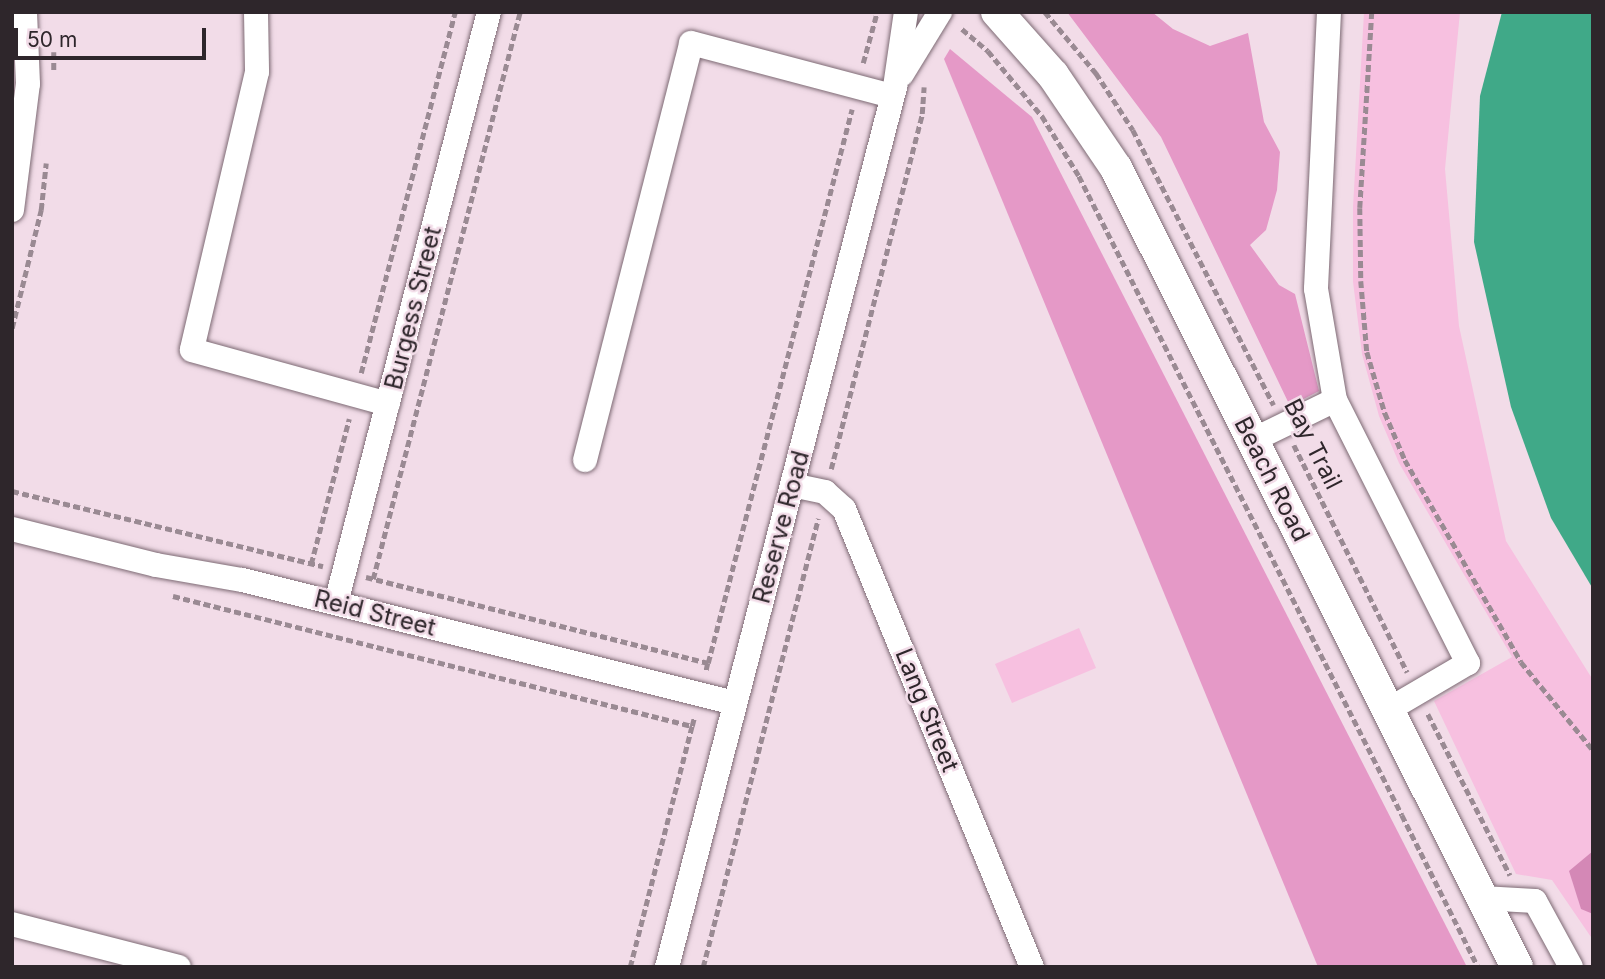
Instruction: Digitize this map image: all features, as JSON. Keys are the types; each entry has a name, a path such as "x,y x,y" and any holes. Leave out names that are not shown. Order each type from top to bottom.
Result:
{"main road":[{"name":"Beach Road","path":"997,12 1054,75 1116,168 1517,967"}],"street":[{"path":"12,210 28,84 25,12"},
{"path":"256,12 257,72 192,350 388,404"},
{"name":"Burgess Street","path":"337,603 489,12"},
{"name":"Reserve Road","path":"667,967 893,91 906,12"},
{"name":"Reserve Road","path":"893,91 940,12"},
{"path":"1329,12 1316,289 1335,400 1468,663 1388,710"},
{"path":"585,460 691,43 857,86 893,91"},
{"path":"1253,440 1335,400"},
{"name":"Lang Street","path":"792,485 825,492 844,509 1032,967"},
{"name":"Reid Street","path":"12,529 337,603 735,703"},
{"path":"1482,898 1520,897 1539,904 1571,967"},
{"path":"12,924 179,967"}],"path":[{"path":"312,564 455,12"},
{"path":"373,579 520,12"},
{"path":"708,663 877,12"},
{"name":"Bay Trail","path":"1045,12 1096,74 1133,131 1284,425 1520,897"},
{"path":"1372,12 1360,208 1360,281 1367,352 1385,413 1405,460 1521,662 1593,750"},
{"path":"962,29 988,51 1034,107 1079,176 1402,815"},
{"path":"630,967 692,726"}],"shaded area":[{"path":"1067,12 1152,12 1173,29 1210,46 1248,33 1264,122 1280,152 1277,190 1266,230 1250,245 1279,285 1295,294 1319,391 1290,406 1161,137"},
{"path":"1364,12 1460,12 1445,169 1459,326 1506,541 1593,680 1593,940 1552,880 1516,874 1434,701 1512,657 1399,463 1379,416 1362,354 1353,282 1353,207"},
{"path":"1502,12 1593,12 1593,589 1551,518 1511,407 1474,242 1480,96"},
{"path":"950,49 1032,117 1467,967 1318,967 944,59"},
{"path":"1079,628 1096,668 1012,703 995,664"}],"building":[{"path":"1593,851 1593,914 1581,909 1569,871"}]}
